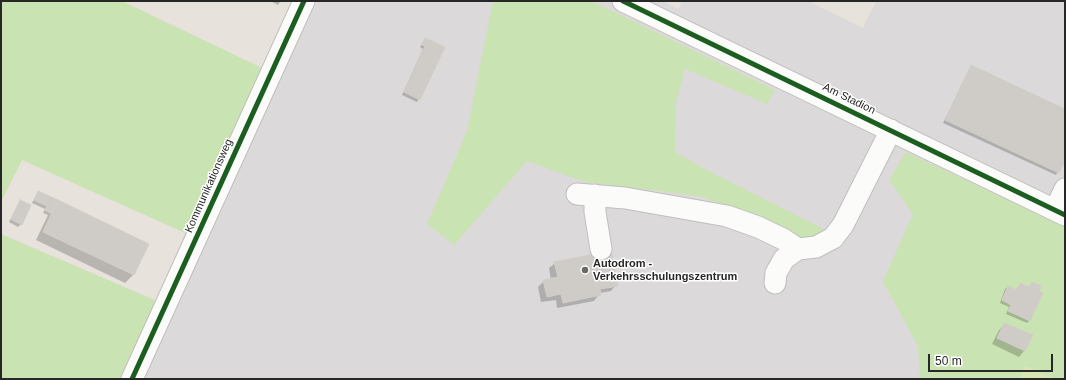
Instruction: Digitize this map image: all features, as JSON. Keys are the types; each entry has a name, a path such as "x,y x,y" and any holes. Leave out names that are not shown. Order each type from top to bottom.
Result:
{"street":[{"name":"Kommunikationsweg","path":"132,379 304,1"},
{"name":"Am Stadion","path":"624,1 1060,212"},
{"path":"775,283 776,273 784,259 798,249 816,247 833,238 843,224 891,130"},
{"path":"1060,212 1065,189"},
{"path":"601,249 594,212 586,194 641,201 727,216 758,227 783,239 798,249"}],"shaded area":[{"path":"292,1 663,1 678,9 682,1 808,1 863,28 876,1 1065,1 1065,379 122,379 157,301 185,233"}],"green space":[{"path":"1,1 122,1 262,68 185,233 22,160 1,202"},
{"path":"493,1 592,1 775,90 767,104 685,69 676,102 675,152 703,168 824,229 815,237 797,238 752,215 698,196 585,182 527,161 454,245 427,224 467,131"},
{"path":"906,152 1065,227 1065,379 1055,379 1026,366 1020,379 920,379 918,347 883,281 913,214 889,180"},
{"path":"1,234 157,301 122,379 1,379"},
{"path":"1025,366 1055,379 1020,379"}],"building":[{"path":"425,38 445,47 420,100 404,92 425,46 422,45"},
{"path":"971,65 1065,109 1065,161 1059,173 945,120"},
{"path":"38,191 58,200 52,214 45,210 47,206 34,200"},
{"path":"20,200 31,205 22,225 11,219"},
{"path":"58,200 149,244 134,275 43,232"},
{"name":"Autodrom - Verkehrsschulungszentrum","path":"611,251 618,286 600,289 601,295 563,303 561,294 547,297 543,280 558,277 554,262"},
{"path":"1032,282 1041,286 1039,291 1043,293 1030,321 1008,311 1011,305 1002,300 1008,286 1017,290 1020,283 1030,287"},
{"path":"1004,323 1033,335 1025,351 997,338"}],"cycle path":[{"path":"132,379 304,1"},
{"path":"623,1 1065,215"}],"place":[{"name":"Autodrom - Verkehrsschulungszentrum","path":"585,270"}]}
